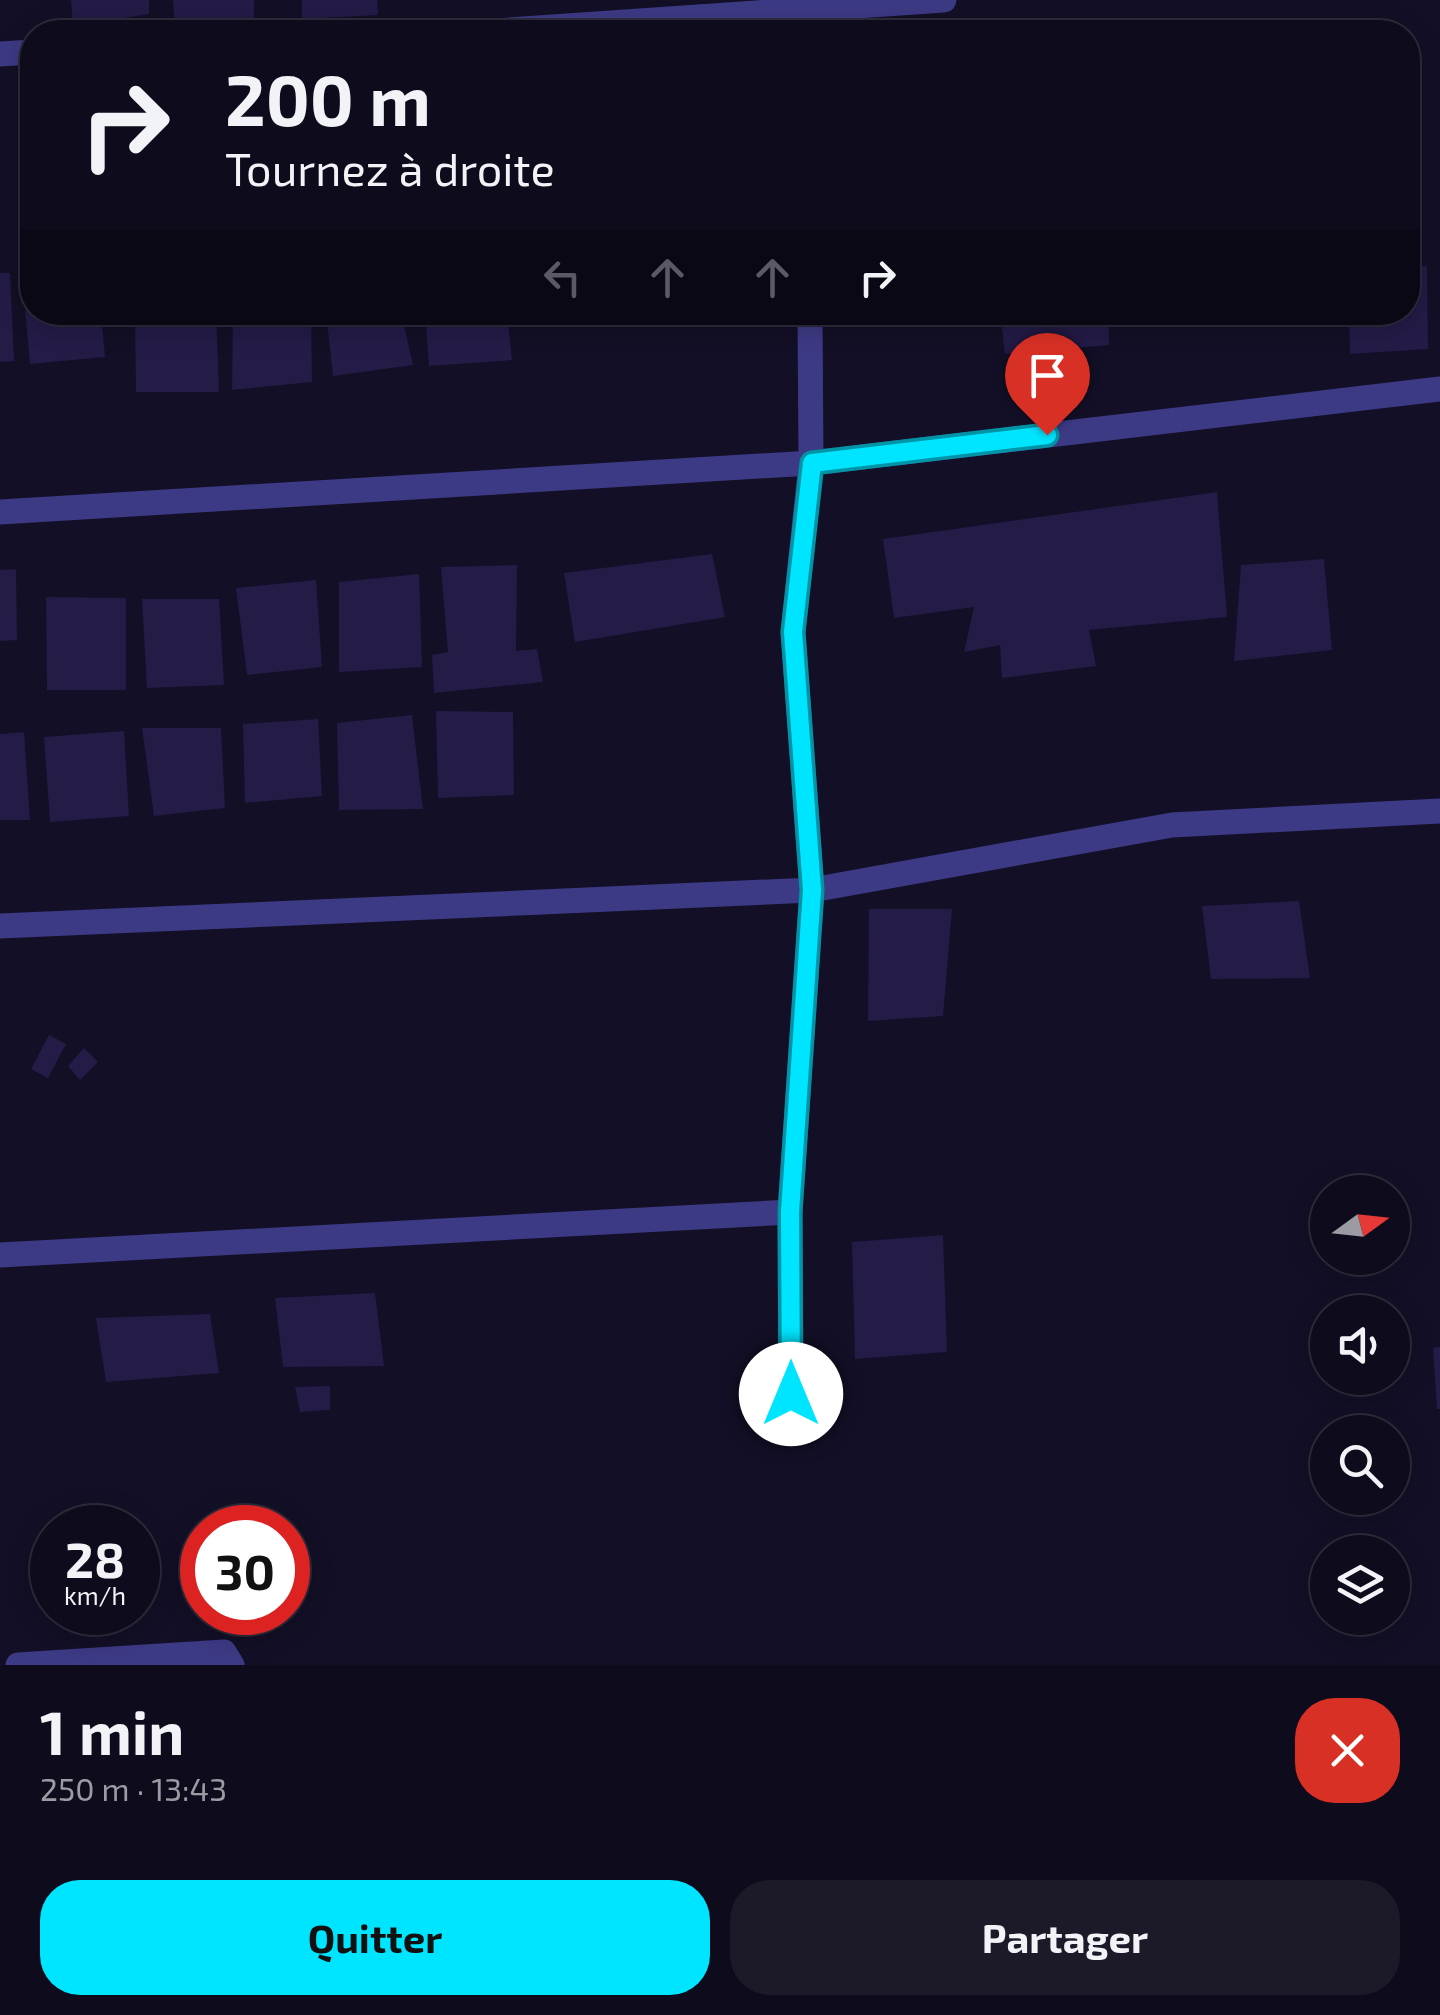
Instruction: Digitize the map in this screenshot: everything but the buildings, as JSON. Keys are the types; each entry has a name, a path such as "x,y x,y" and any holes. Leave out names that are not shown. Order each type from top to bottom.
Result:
{"street":[{"path":"688,20 944,0"},
{"path":"791,1431 790,1212 812,890 793,632 812,463 810,325"},
{"path":"0,512 812,463 1440,389"},
{"path":"0,926 812,890 1172,825 1440,811"},
{"path":"0,1255 790,1212"},
{"path":"18,1665 224,1652 232,1665"}],"route":[{"path":"791,1394 790,1212 812,890 793,632 812,463 1047,435"}]}
